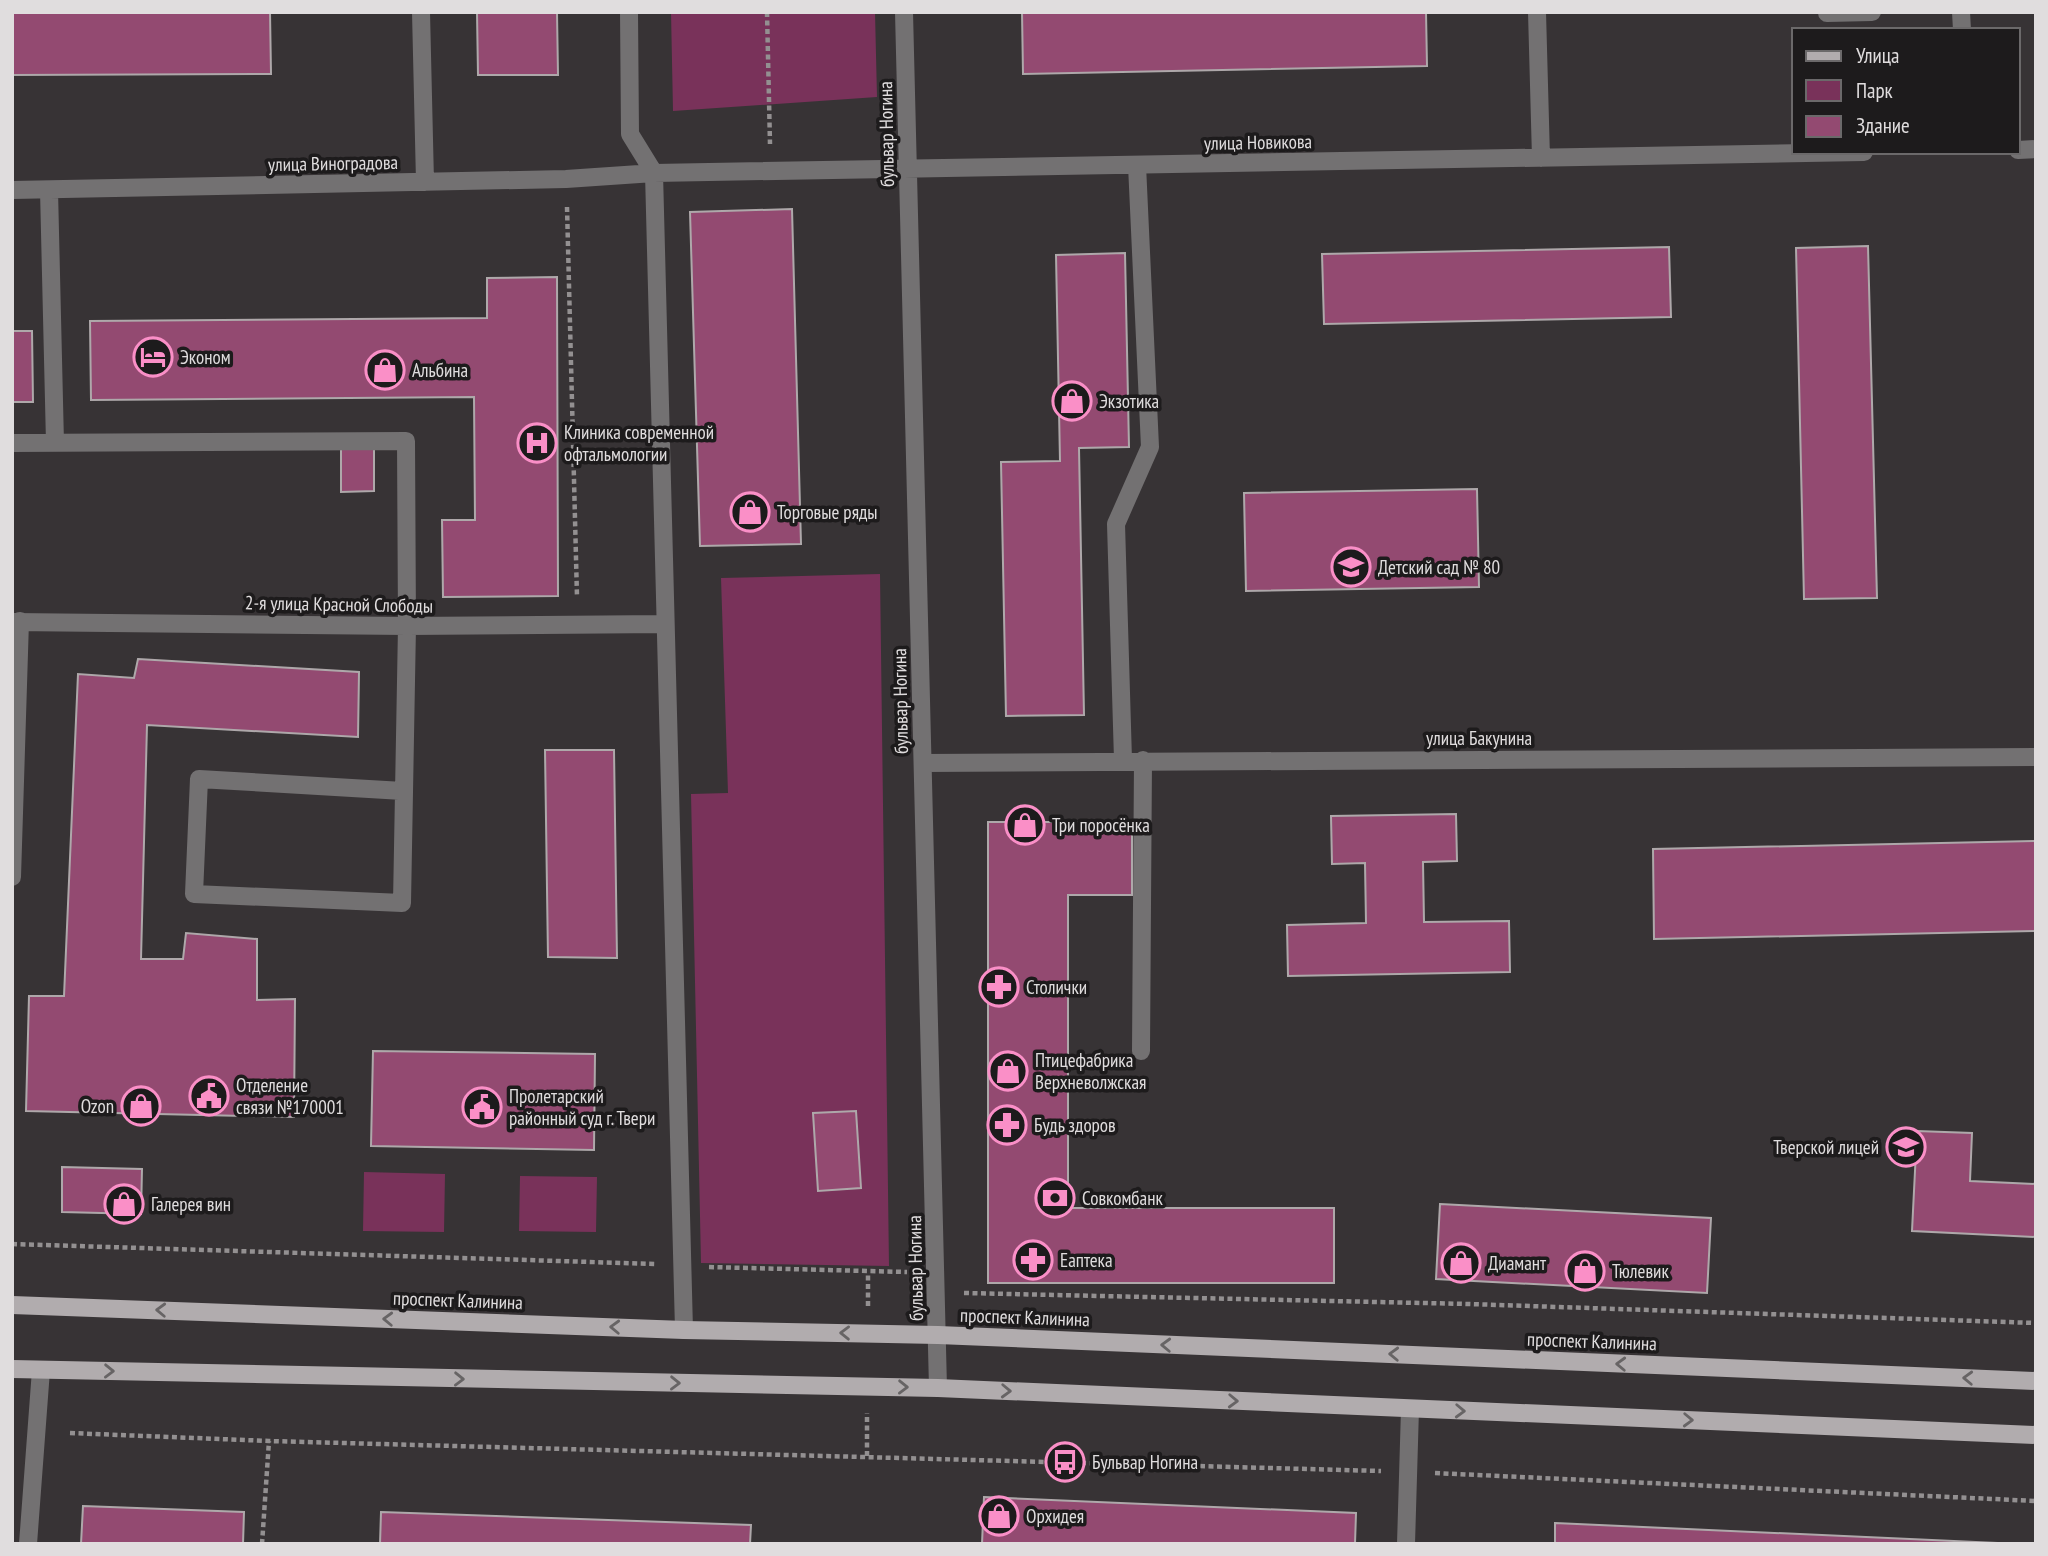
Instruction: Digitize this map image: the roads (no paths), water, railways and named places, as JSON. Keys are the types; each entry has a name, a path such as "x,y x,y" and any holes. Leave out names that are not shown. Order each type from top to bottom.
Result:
{"main road":[{"name":"проспект Калинина","path":"12,1305 684,1330 938,1335 2036,1381"},
{"path":"12,1369 937,1388 2036,1435"}],"street":[{"path":"421,12 425,182"},
{"path":"629,12 631,134 654,173 684,1330"},
{"name":"бульвар Ногина","path":"904,12 938,1335 937,1388"},
{"path":"1537,12 1541,158"},
{"path":"1826,13 1872,12"},
{"name":"улица Новикова","path":"654,173 1792,153"},
{"path":"1123,760 1116,524 1150,447 1138,165"},
{"name":"улица Виноградова","path":"12,190 566,179 654,173"},
{"path":"49,190 55,443"},
{"path":"12,443 405,441 407,626 402,903 194,894 199,779 403,791"},
{"path":"12,877 16,622"},
{"name":"2-я улица Красной Слободы","path":"16,622 407,626 665,624"},
{"name":"улица Бакунина","path":"923,762 2036,757"},
{"path":"1141,1051 1143,760"},
{"path":"28,1544 41,1370"},
{"path":"1406,1544 1410,1409"}],"place":[{"name":"Эконом","path":"153,357"},
{"name":"Альбина","path":"385,370"},
{"name":"Экзотика","path":"1072,401"},
{"name":"Клиника современной офтальмологии","path":"537,443"},
{"name":"Торговые ряды","path":"750,512"},
{"name":"Детский сад № 80","path":"1351,567"},
{"name":"Три поросёнка","path":"1025,825"},
{"name":"Столички","path":"999,987"},
{"name":"Птицефабрика Верхневолжская","path":"1008,1071"},
{"name":"Отделение связи №170001","path":"209,1096"},
{"name":"Ozon","path":"141,1106"},
{"name":"Пролетарский районный суд г. Твери","path":"482,1107"},
{"name":"Будь здоров","path":"1007,1125"},
{"name":"Тверской лицей","path":"1906,1147"},
{"name":"Совкомбанк","path":"1055,1198"},
{"name":"Галерея вин","path":"124,1204"},
{"name":"Еаптека","path":"1033,1260"},
{"name":"Диамант","path":"1461,1263"},
{"name":"Тюлевик","path":"1585,1271"},
{"name":"Бульвар Ногина","path":"1065,1462"},
{"name":"Орхидея","path":"999,1516"}]}
